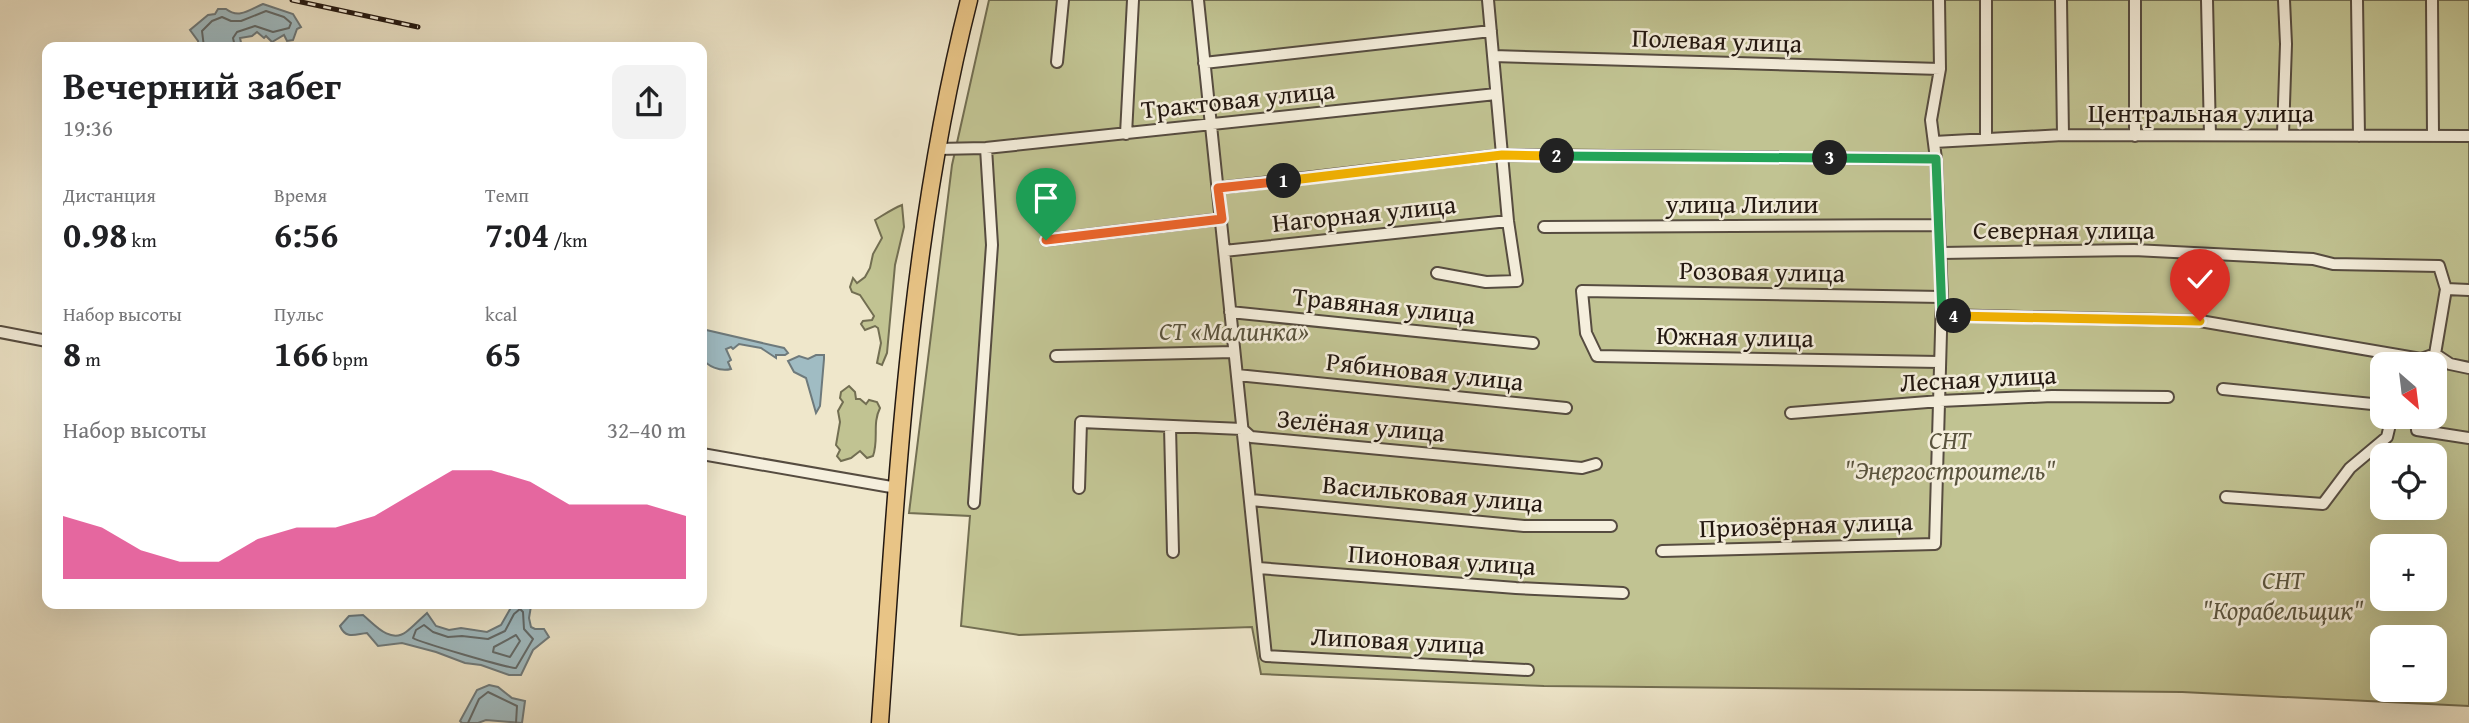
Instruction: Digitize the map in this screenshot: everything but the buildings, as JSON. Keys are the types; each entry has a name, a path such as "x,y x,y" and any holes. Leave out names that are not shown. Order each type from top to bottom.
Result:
{"main road":[{"path":"880,723 914,297 937,149 969,0"}],"street":[{"path":"1057,62 1063,0"},
{"path":"1126,134 1133,0"},
{"path":"1198,0 1258,568"},
{"path":"1437,273 1486,282 1517,281 1508,221 1488,0"},
{"path":"1939,0 1940,69 1931,120 1941,253 1940,401"},
{"path":"1986,0 1986,139"},
{"path":"2061,0 2063,135"},
{"path":"2134,0 2135,136"},
{"path":"2207,0 2210,135"},
{"path":"2283,134 2286,44 2284,0"},
{"path":"2357,0 2359,136"},
{"path":"2432,0 2433,135"},
{"path":"1204,63 1491,31"},
{"name":"Полевая улица","path":"1493,57 1940,69"},
{"name":"Трактовая улица","path":"937,149 986,148 1496,94"},
{"name":"Центральная улица","path":"1934,142 2063,135 2469,136"},
{"path":"974,503 992,245 986,148"},
{"path":"1218,188 1502,155 1936,159"},
{"path":"1046,240 1222,219"},
{"name":"Нагорная улица","path":"1224,251 1508,221"},
{"name":"улица Лилии","path":"1544,227 1939,225"},
{"name":"Северная улица","path":"1941,253 2134,250 2313,259 2333,264 2439,266 2446,289"},
{"path":"2435,352 2446,289 2469,290"},
{"name":"Розовая улица","path":"1582,291 1942,297"},
{"name":"Южная улица","path":"1582,291 1586,333 1597,356 1939,362"},
{"name":"Травяная улица","path":"1230,312 1534,343"},
{"path":"1942,315 2200,321 2370,353"},
{"path":"0,332 42,340"},
{"path":"1056,356 1234,352"},
{"path":"2447,363 2469,368"},
{"name":"Рябиновая улица","path":"1237,375 1566,408"},
{"path":"2223,389 2370,404"},
{"name":"Лесная улица","path":"1791,413 1940,401 2052,396 2168,397"},
{"name":"Приозёрная улица","path":"1662,551 1935,544 1940,401"},
{"name":"Зелёная улица","path":"1079,488 1081,422 1242,429 1251,437 1582,468 1596,464"},
{"path":"1170,427 1173,552"},
{"path":"2226,497 2323,504 2350,468 2387,437 2389,429"},
{"path":"2417,429 2469,438"},
{"path":"707,455 897,488"},
{"name":"Васильковая улица","path":"1251,500 1524,526 1611,526"},
{"name":"Пионовая улица","path":"1258,568 1516,588 1622,593"},
{"name":"Липовая улица","path":"1258,568 1266,656 1528,670"}],"green space":[{"path":"989,0 2469,0 2469,706 2387,702 2447,702 2447,625 2370,625 2370,701 2182,692 1544,686 1261,674 1252,627 1019,635 961,626 970,516 909,513 952,165"},
{"path":"902,205 904,227 895,265 887,353 882,365 877,363 881,343 878,328 875,326 865,330 861,324 863,321 872,320 874,316 860,295 852,292 850,287 853,278 857,283 865,277 882,238 875,220"},
{"path":"849,386 855,392 856,399 866,404 869,400 877,402 880,408 876,420 873,456 867,458 860,451 841,461 837,456 840,450 836,445 840,422 838,411 843,402 840,398 841,392"}],"water":[{"path":"263,4 293,14 301,27 297,29 293,40 287,41 284,35 272,42 257,32 252,36 240,38 241,42 198,42 190,30 208,15 215,14 218,9 235,13 249,11"},
{"path":"707,330 784,348 788,353 776,355 776,358 761,348 739,344 733,349 726,349 731,360 728,362 731,369 707,364"},
{"path":"824,355 824,359 820,406 816,413 806,378 794,372 788,361 799,356 808,359"},
{"path":"510,609 530,609 531,627 544,629 549,637 533,650 521,675 509,675 402,643 378,646 367,633 348,635 340,626 349,616 363,615 394,636 409,630 427,613 436,626 449,630 461,628 487,632 501,625"},
{"path":"489,685 498,687 512,698 525,701 522,723 460,721 477,690"}],"railway":[{"path":"292,0 418,27"}],"route":[{"path":"1046,240 1222,219 1218,188 1502,155 1936,159 1942,315 2200,321"}],"park label":[{"name":"CТ «Малинка»","path":"1234,330"},
{"name":"СНТ \"Энергостроитель\"","path":"1950,454"},
{"name":"СНТ \"Корабельщик\"","path":"2283,594"}]}
